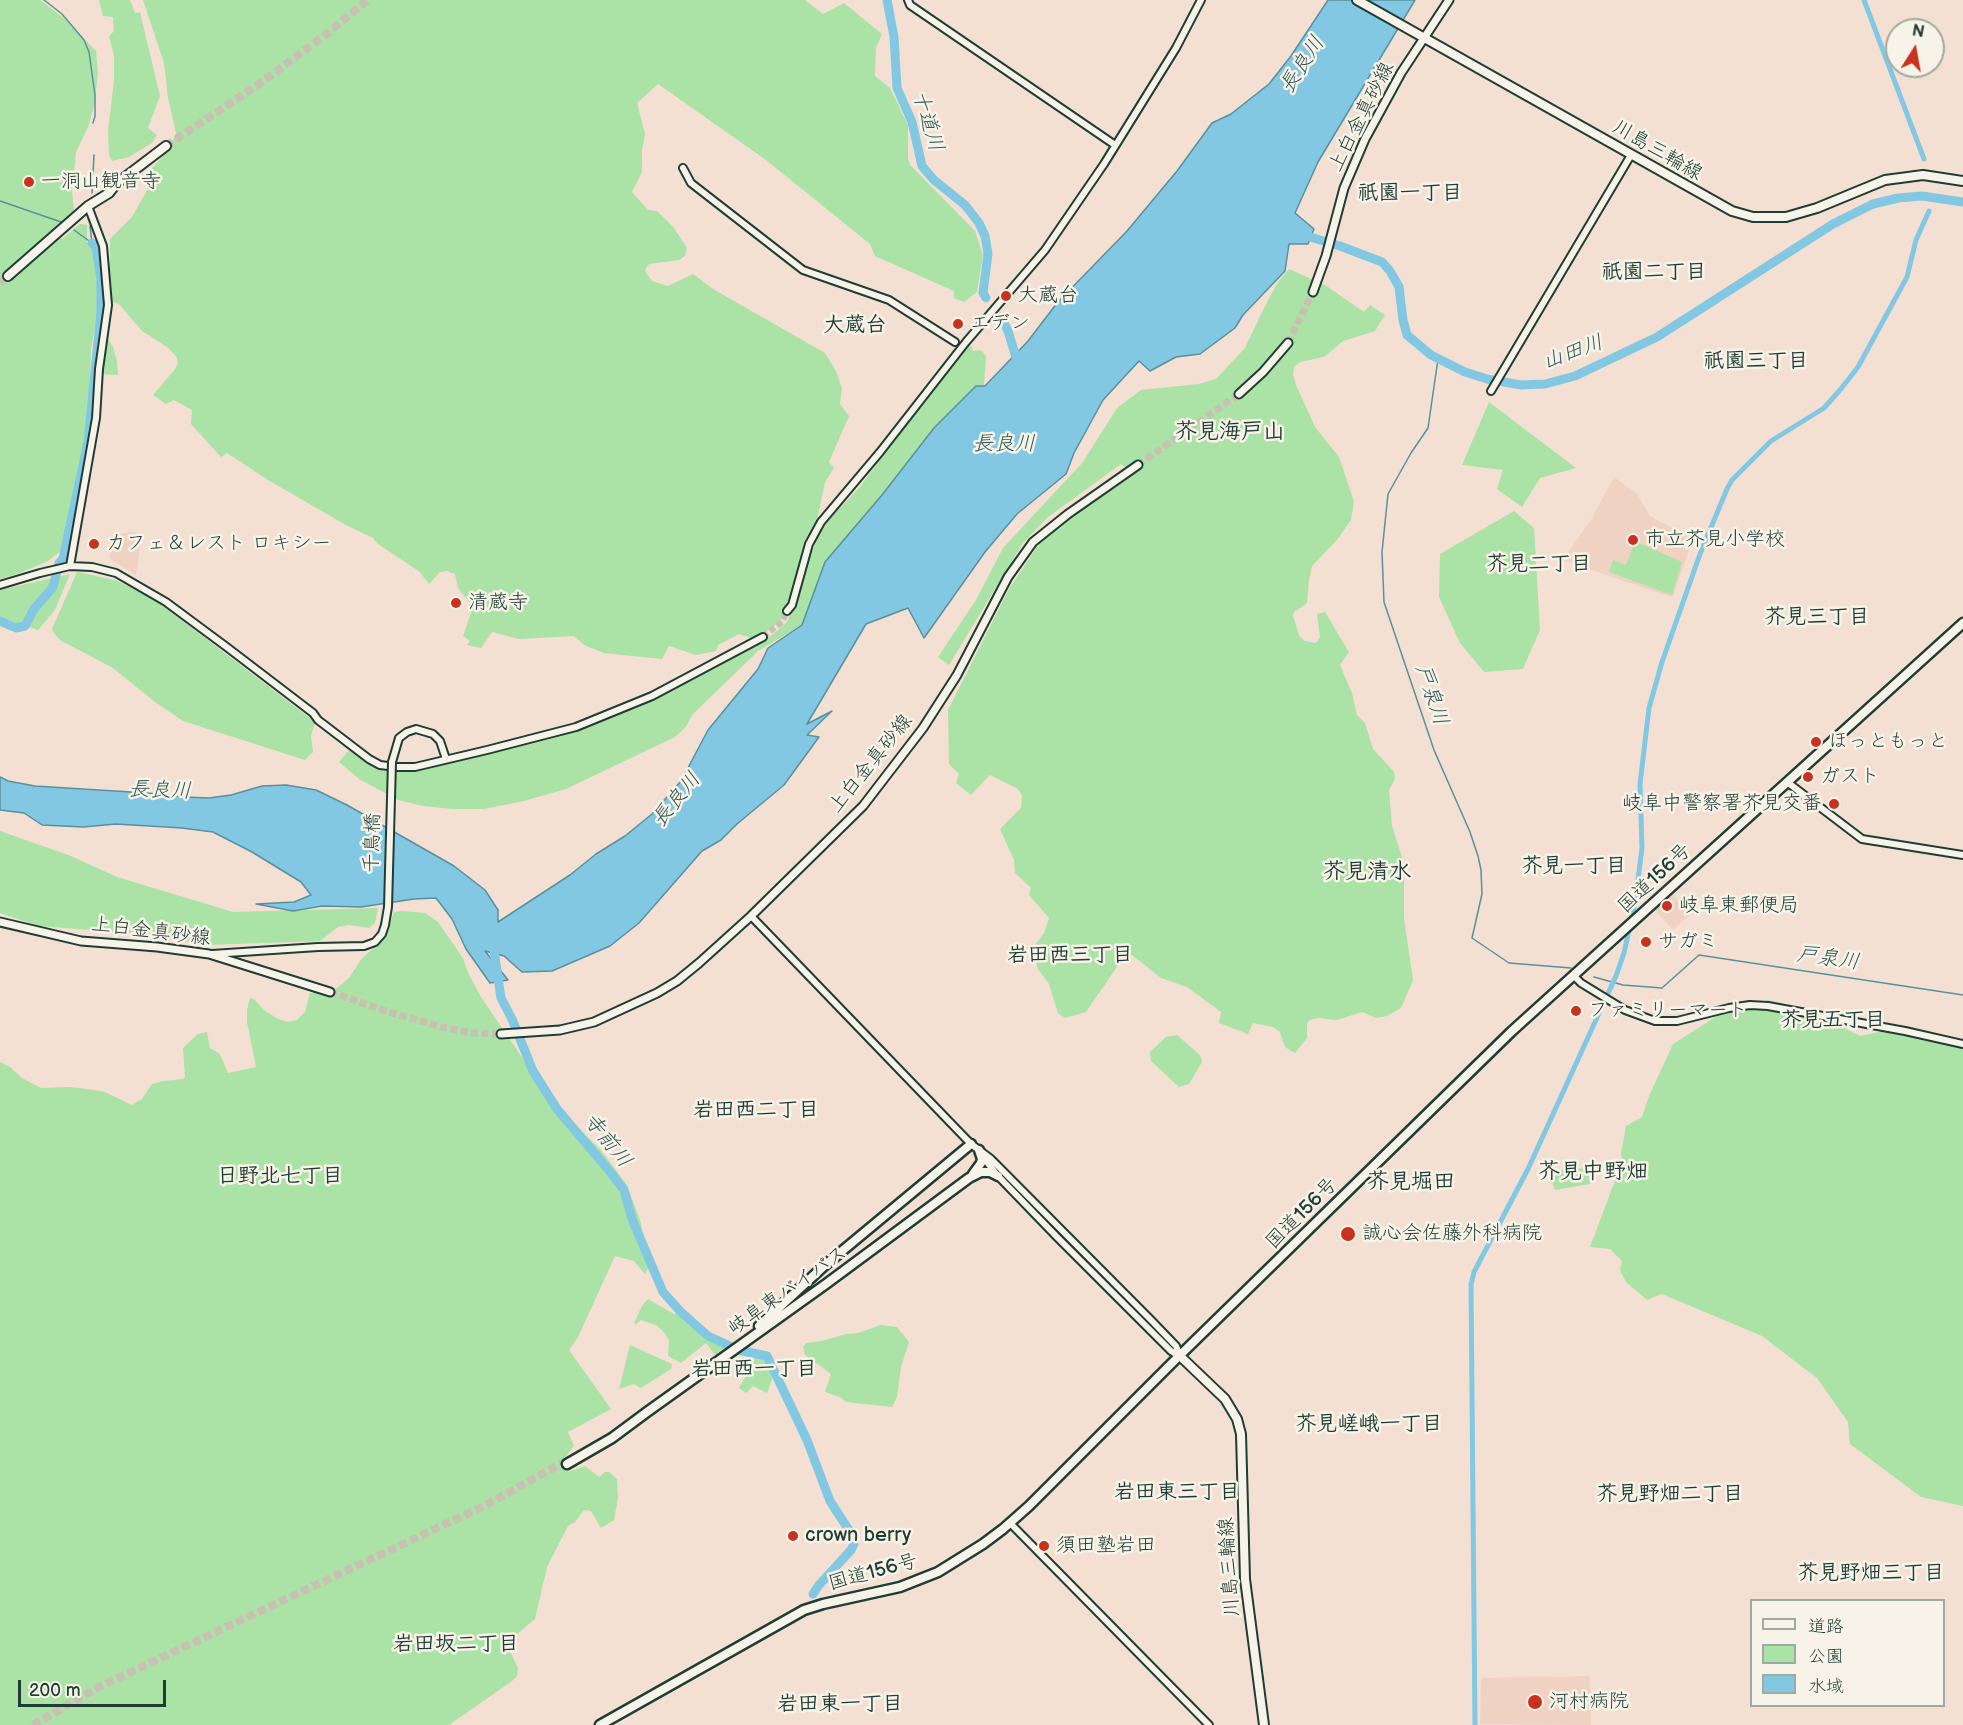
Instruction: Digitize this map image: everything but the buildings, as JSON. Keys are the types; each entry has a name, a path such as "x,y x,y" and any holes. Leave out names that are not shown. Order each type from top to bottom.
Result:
{"highway":[{"name":"国道156号","path":"600,1725 804,1610 900,1587 938,1572 983,1544 1010,1523 1512,1031 1963,623"},
{"path":"969,1178 981,1163 982,1158 975,1147"},
{"name":"岐阜東バイパス","path":"969,1178 630,1425 566,1463 747,1336 844,1249 975,1147"},
{"path":"969,1178 977,1173 986,1172 998,1176"}],"main road":[{"name":"川島三輪線","path":"1357,0 1732,212 1762,218 1786,217 1799,214 1869,185 1895,178 1923,175 1963,181"},
{"name":"上白金真砂線","path":"1313,292 1335,226 1344,188 1365,139 1423,38 1449,0"},
{"path":"8,276 88,206 109,193 117,184 166,146"},
{"path":"1239,394 1263,372 1288,343"},
{"name":"上白金真砂線","path":"504,1034 560,1029 594,1022 657,993 685,975 751,916 863,806 923,728 962,666 1008,577 1033,542 1068,514 1138,465"},
{"name":"上白金真砂線","path":"0,922 81,941 208,954 330,992"},
{"name":"川島三輪線","path":"1180,1356 1225,1399 1237,1419 1241,1434 1245,1579 1264,1725"}],"street":[{"path":"908,0 910,5 1115,145"},
{"path":"787,611 792,605 809,543 821,522 880,452 973,334 1045,250 1081,199 1176,48 1201,0"},
{"path":"1491,391 1631,155"},
{"path":"683,168 691,183 803,270 889,300 955,342"},
{"path":"70,566 96,418 99,369 108,305 103,246 88,206"},
{"path":"0,585 70,566 92,567 116,573 164,601 228,648 369,759 380,765 396,768 415,767 539,738 604,716 652,696 764,637"},
{"name":"千鳥橋","path":"208,954 363,946 375,942 382,934 388,907 392,762 399,738 416,729 433,734 440,741 446,759"},
{"path":"1786,782 1862,839 1963,855"},
{"path":"751,916 975,1147 998,1176 1171,1351 1180,1356"},
{"path":"1574,976 1581,983 1625,1010 1655,1021 1677,1020 1740,1006 1767,1006 1963,1044"},
{"path":"975,1147 999,1167 1151,1320 1176,1346 1180,1356"},
{"path":"1010,1523 1209,1725"}],"shaded area":[{"name":"市立芥見小学校","path":"1614,477 1637,494 1650,516 1689,537 1692,542 1671,597 1563,560 1592,518"},
{"path":"132,532 142,534 136,575 110,559 111,535"},
{"path":"1671,892 1691,914 1673,930 1653,908"},
{"name":"河村病院","path":"1588,1676 1590,1678 1591,1725 1480,1724 1481,1678"}],"green space":[{"path":"0,0 40,0 65,19 96,51 98,74 94,106 88,127 76,152 72,191 74,211 52,230 62,239 80,224 87,225 87,242 93,249 99,281 98,311 91,349 88,432 64,548 48,561 0,579"},
{"path":"99,0 130,0 135,13 140,12 160,96 148,128 157,135 152,143 129,157 112,161 109,155 108,131 114,81 114,56 109,36 114,31 113,17 103,16"},
{"path":"143,0 805,0 823,14 844,3 882,34 876,48 875,76 890,88 908,125 910,165 975,231 983,255 977,292 964,302 954,298 954,291 875,256 870,244 766,160 658,84 637,103 645,134 642,172 632,192 648,210 657,211 674,228 687,248 685,256 679,260 649,264 645,270 652,281 668,286 693,274 713,289 825,353 836,371 842,388 840,404 849,416 829,462 834,468 825,482 817,520 804,541 801,567 787,607 779,622 765,633 751,638 739,634 718,645 716,651 696,655 669,646 662,659 604,653 584,645 574,636 519,639 492,632 481,648 467,645 470,641 463,636 473,607 458,588 455,574 447,571 440,572 429,584 420,572 378,544 373,538 268,480 227,453 221,457 191,424 192,410 174,400 166,404 153,395 175,369 178,363 176,356 167,347 142,331 119,304 110,301 110,239 132,217 149,187 147,173 168,151 176,133 168,98 164,63"},
{"path":"1289,269 1325,285 1364,312 1370,305 1385,315 1375,331 1343,341 1324,357 1300,362 1294,367 1296,385 1315,427 1339,457 1354,502 1351,520 1337,540 1312,566 1307,603 1293,615 1299,636 1305,641 1316,643 1320,637 1317,614 1325,612 1349,652 1340,665 1352,693 1357,715 1365,723 1373,749 1394,772 1395,779 1389,790 1392,826 1404,863 1404,919 1413,980 1401,1008 1387,1016 1376,1018 1362,1012 1337,1020 1318,1018 1310,1020 1307,1023 1307,1038 1295,1053 1285,1047 1280,1032 1273,1027 1253,1023 1248,1034 1219,1023 1221,1012 1187,987 1161,978 1132,955 1123,958 1086,1012 1065,1018 1058,1013 1049,984 1038,969 1032,949 1044,933 1049,918 1029,895 1031,888 1015,873 1014,860 1000,829 1021,808 1022,796 1018,789 990,775 971,795 956,783 959,774 949,764 948,710 1009,589 1041,541 1094,501 1128,470 1121,464 1048,517 1023,543 949,665 938,657 976,600 1003,548 1083,462 1117,408 1141,390 1198,384 1216,379 1245,348 1278,282"},
{"path":"107,338 113,347 118,375 102,374"},
{"path":"970,344 973,351 981,350 986,356 984,386 882,495 825,562 802,625 758,651 693,714 685,728 675,737 566,789 484,809 423,806 398,800 359,779 339,762 350,749 378,767 408,771 435,767 550,739 609,718 771,636 786,623 797,602 807,563 819,536 831,517 859,488 912,416"},
{"path":"1489,402 1576,468 1540,478 1522,507 1497,489 1503,470 1462,465"},
{"path":"1514,511 1534,528 1540,630 1523,669 1484,672 1460,643 1439,597 1440,554"},
{"path":"1635,541 1682,562 1672,595 1609,572 1613,560 1626,565"},
{"path":"77,572 115,580 154,599 315,722 311,736 313,752 305,760 183,721 113,668 60,640 52,629"},
{"path":"70,574 55,610 38,630 0,618 0,590"},
{"path":"0,831 71,856 117,877 233,912 378,908 375,923 369,928 349,925 338,927 320,941 208,945 127,933 39,926 0,913"},
{"path":"394,912 425,913 438,922 463,958 481,997 555,1106 600,1149 627,1185 641,1223 649,1266 645,1274 634,1261 615,1256 578,1337 569,1350 611,1409 568,1432 574,1446 562,1462 568,1472 585,1466 599,1477 609,1472 617,1479 618,1498 614,1520 601,1528 591,1511 584,1510 575,1522 568,1526 547,1567 535,1619 510,1640 508,1647 518,1668 517,1676 449,1725 0,1725 0,1062 41,1088 70,1087 105,1092 132,1105 142,1099 152,1084 185,1077 183,1048 198,1034 207,1032 210,1048 220,1054 228,1073 256,1067 247,1022 250,998 278,1019 288,1022 297,1020 305,1012 310,993 337,988 349,978 360,961 386,935"},
{"path":"1768,1000 1812,1012 1860,1036 1908,1026 1963,1041 1963,1506 1921,1497 1850,1444 1848,1422 1817,1378 1762,1336 1662,1294 1647,1300 1626,1282 1620,1270 1622,1261 1610,1249 1590,1247 1616,1178 1624,1173 1621,1154 1626,1126 1642,1117 1673,1044 1720,1014"},
{"path":"1177,1035 1200,1055 1202,1062 1189,1084 1179,1087 1151,1061 1150,1052 1166,1037"},
{"path":"1589,1168 1590,1184 1555,1190 1547,1171"},
{"path":"648,1299 674,1314 678,1312 708,1338 727,1346 715,1355 706,1343 681,1363 668,1356 669,1340 664,1332 656,1325 641,1320 634,1323"},
{"path":"881,1325 897,1327 909,1342 901,1367 897,1397 892,1407 846,1402 840,1397 825,1392 831,1374 805,1355 803,1347 806,1343 858,1333"},
{"path":"630,1345 672,1364 671,1369 641,1388 634,1384 619,1389"},
{"path":"755,1355 767,1361 774,1374 767,1393 753,1386 746,1393 739,1388"}],"water":[{"name":"長良川","path":"1328,0 1415,0 1318,162 1295,213 1314,229 1308,244 1289,244 1285,271 1243,315 1235,328 1200,354 1176,357 1150,371 1139,361 1103,400 1074,453 1066,474 1017,514 985,552 924,638 908,608 866,624 807,724 832,711 807,735 819,737 784,785 721,840 702,851 639,923 610,946 552,971 522,972 504,956 485,951 508,980 490,983 466,949 452,919 436,898 361,907 322,906 293,911 256,904 294,902 311,895 301,882 252,852 213,832 116,824 83,827 42,825 24,813 0,810 0,777 8,781 35,786 209,798 231,795 262,786 286,785 316,790 347,805 454,866 485,890 498,910 498,922 570,875 652,814 681,781 708,730 758,669 768,648 802,625 825,562 882,495 934,428 976,386 985,386 1028,341 1057,303 1127,231 1177,171 1212,123 1231,114 1269,84 1291,56"}],"waterway":[{"path":"44,0 62,14 84,40 89,52 95,95 93,123"},
{"name":"十道川","path":"887,0 894,37 897,88 912,122 922,166 934,180 965,205 979,223 985,236 988,254 983,293 986,298"},
{"path":"1864,0 1924,159"},
{"path":"92,193 94,155"},
{"name":"山田川","path":"1300,234 1382,262 1399,287 1407,335 1431,355 1465,372 1487,379 1521,385 1545,384 1575,376 1657,337 1833,224 1873,204 1898,198 1922,196 1963,202"},
{"path":"0,201 64,223"},
{"path":"1475,1725 1471,1285 1474,1272 1528,1169 1616,976 1624,953 1635,903 1642,848 1640,784 1649,708 1662,662 1700,554 1727,489 1732,480 1771,441 1824,408 1858,367 1907,277 1916,240 1929,211"},
{"path":"90,226 92,243"},
{"path":"74,230 92,243"},
{"path":"0,621 16,628 25,626 34,609 53,587 59,563 63,559 88,442 101,312 101,279 96,247 92,243"},
{"name":"十道川","path":"1001,317 1008,331 1019,367"},
{"name":"戸泉川","path":"1438,359 1428,428 1388,494 1382,552 1384,602 1434,750 1470,832 1478,856 1482,894 1472,938 1509,963 1571,968"},
{"name":"寺前川","path":"493,943 501,998 533,1071 557,1109 624,1190 632,1219 663,1292 708,1336 730,1346"},
{"name":"戸泉川","path":"1594,977 1623,985 1662,988 1699,955 1963,995"},
{"name":"寺前川","path":"738,1350 767,1356 807,1440 830,1501 854,1538 851,1550 813,1594"}],"tunnel":[{"path":"166,146 259,84 368,0"},
{"path":"0,282 8,276"},
{"path":"1288,343 1313,292"},
{"path":"1138,465 1239,394"},
{"path":"763,637 782,622 787,611"},
{"path":"330,992 442,1027 471,1033 501,1034"},
{"path":"33,1725 101,1686 482,1507 564,1462"}],"place":[{"name":"一洞山観音寺","path":"29,182"},
{"name":"大蔵台","path":"1006,296"},
{"name":"エデン","path":"958,324"},
{"name":"市立芥見小学校","path":"1633,540"},
{"name":"カフェ＆レスト ロキシー","path":"94,544"},
{"name":"清蔵寺","path":"456,603"},
{"name":"ほっともっと","path":"1816,742"},
{"name":"ガスト","path":"1808,777"},
{"name":"岐阜中警察署芥見交番","path":"1834,804"},
{"name":"岐阜東郵便局","path":"1667,906"},
{"name":"サガミ","path":"1646,942"},
{"name":"ファミリーマート","path":"1576,1011"},
{"name":"誠心会佐藤外科病院","path":"1348,1234"},
{"name":"crown berry","path":"793,1536"},
{"name":"須田塾岩田","path":"1044,1546"},
{"name":"河村病院","path":"1535,1702"}],"district":[{"name":"祇園一丁目","path":"1410,194"},
{"name":"祇園二丁目","path":"1654,273"},
{"name":"大蔵台","path":"855,326"},
{"name":"祇園三丁目","path":"1756,362"},
{"name":"芥見海戸山","path":"1230,432"},
{"name":"芥見二丁目","path":"1539,565"},
{"name":"芥見三丁目","path":"1817,618"},
{"name":"芥見一丁目","path":"1574,867"},
{"name":"芥見清水","path":"1367,872"},
{"name":"岩田西三丁目","path":"1070,956"},
{"name":"芥見五丁目","path":"1833,1021"},
{"name":"岩田西二丁目","path":"756,1111"},
{"name":"芥見中野畑","path":"1593,1172"},
{"name":"日野北七丁目","path":"280,1177"},
{"name":"芥見堀田","path":"1411,1182"},
{"name":"岩田西一丁目","path":"754,1370"},
{"name":"芥見嵯峨一丁目","path":"1369,1425"},
{"name":"岩田東三丁目","path":"1177,1493"},
{"name":"芥見野畑二丁目","path":"1670,1495"},
{"name":"芥見野畑三丁目","path":"1871,1574"},
{"name":"岩田坂二丁目","path":"456,1645"},
{"name":"岩田東一丁目","path":"840,1705"}]}
